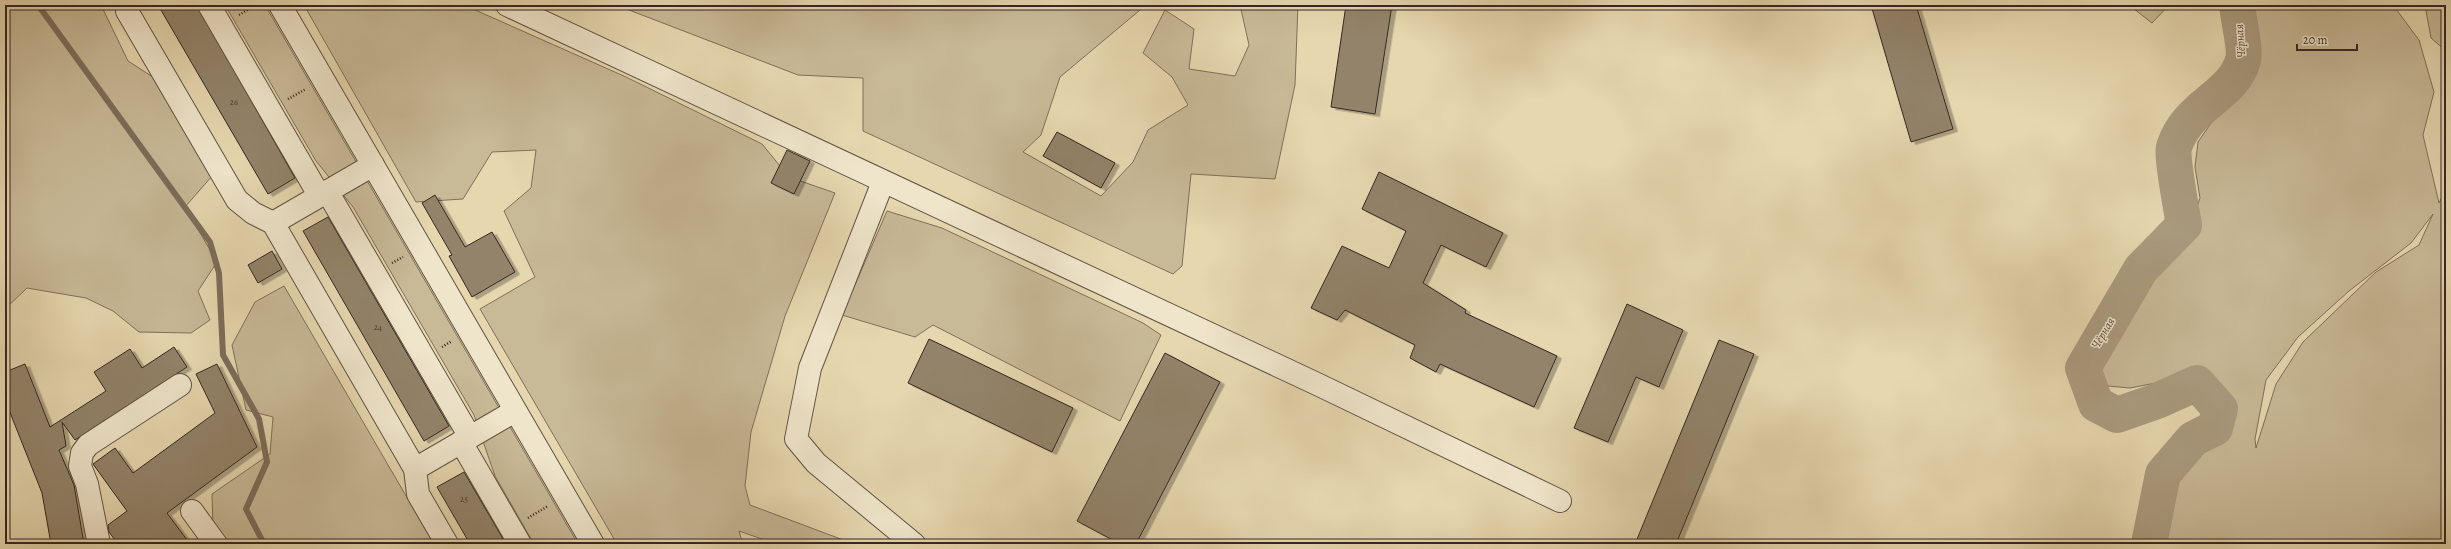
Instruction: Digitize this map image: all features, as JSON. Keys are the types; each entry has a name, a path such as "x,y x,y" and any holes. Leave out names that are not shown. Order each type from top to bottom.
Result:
{"street":[{"path":"127,5 127,11 237,200 252,213 272,223 415,469 418,494 447,544"},
{"path":"209,5 270,110 375,273 466,439 516,536"},
{"path":"280,5 593,544"},
{"path":"507,5 1317,384 1560,501"},
{"path":"272,223 373,165"},
{"path":"883,182 810,368 796,439 816,463 914,544"},
{"path":"99,544 87,484 80,466 82,453 88,444 180,385"},
{"path":"415,469 515,410"},
{"path":"192,512 216,544"}],"path":[{"path":"270,110 323,79"},
{"path":"375,273 421,247"},
{"path":"516,536 565,497"}],"shaded area":[{"path":"5,5 101,5 128,61 159,81 213,175 185,207 217,262 198,291 210,320 191,333 139,332 113,311 86,298 27,288 5,309"},
{"path":"225,5 265,5 578,544 534,544 495,476 474,415 353,207 316,161"},
{"path":"304,5 464,5 626,77 762,144 789,177 835,193 785,316 751,432 745,486 750,505 854,544 776,544 739,531 743,544 617,544 480,309 535,277 504,211 531,188 536,150 492,152 463,199 416,202"},
{"path":"616,5 1146,5 1060,77 1041,135 1023,152 1101,196 1133,162 1148,130 1188,105 1172,77 1143,53 1165,10 1194,29 1189,69 1235,76 1249,45 1240,5 1298,5 1295,85 1275,179 1191,174 1182,266 1173,274 863,131 863,78 798,75"},
{"path":"2129,5 2169,5 2152,23"},
{"path":"2228,5 2393,5 2419,40 2434,92 2423,135 2439,203 2446,188 2446,544 2160,544 2172,481 2187,463 2208,445 2233,406 2223,389 2197,375 2130,388 2108,386 2094,373 2101,347 2127,314 2143,278 2155,263 2184,242 2200,198 2195,167 2198,142 2244,75 2253,28","holes":["2433,214 2419,245 2376,272 2303,342 2276,384 2256,448 2255,439 2266,380 2298,337 2349,291 2411,243"]},
{"path":"2425,5 2446,5 2446,51 2431,38"},
{"path":"887,211 942,228 1143,323 1161,335 1120,421 933,325 915,337 842,315"},
{"path":"284,286 434,544 225,544 213,527 212,494 270,454 273,417 246,410 232,345 255,302"}],"building":[{"path":"158,5 197,5 295,178 268,194"},
{"path":"1346,5 1392,5 1375,114 1331,107"},
{"path":"1871,5 1916,5 1953,129 1911,142"},
{"path":"1057,132 1115,163 1101,188 1043,156"},
{"path":"787,150 810,161 794,194 771,183"},
{"path":"1379,172 1503,233 1486,267 1441,245 1423,283 1466,310 1465,313 1557,356 1534,407 1440,364 1436,372 1410,358 1415,345 1345,310 1337,320 1311,308 1342,246 1389,268 1406,231 1362,209"},
{"path":"435,195 465,247 492,232 515,272 472,297 449,256 452,255 422,203"},
{"path":"328,217 449,426 424,441 303,231"},
{"path":"272,251 282,269 258,283 248,265"},
{"path":"1627,304 1683,330 1659,387 1636,377 1608,442 1574,428"},
{"path":"929,339 1073,408 1052,452 908,383"},
{"path":"1719,340 1754,354 1676,544 1635,544"},
{"path":"174,347 187,367 75,440 62,422 66,446 59,450 74,485 84,544 51,544 42,493 5,400 5,372 25,364 50,427 106,391 94,372 130,349 142,368"},
{"path":"1165,353 1220,382 1136,544 1120,544 1077,521"},
{"path":"217,364 257,447 167,513 190,544 118,544 109,532 108,525 127,511 93,464 115,448 133,473 215,413 196,374"},
{"path":"464,472 506,544 470,544 437,487"}],"waterway":[{"path":"38,5 210,242 219,273 223,355 259,419 267,462 246,509 264,544"},
{"name":"Чёрная","path":"2149,544 2163,474 2193,439 2215,428 2220,409 2197,383 2157,401 2117,415 2096,404 2083,368 2141,269 2184,225 2175,172 2174,147 2189,120 2230,83 2238,73 2244,55 2237,5"}]}
